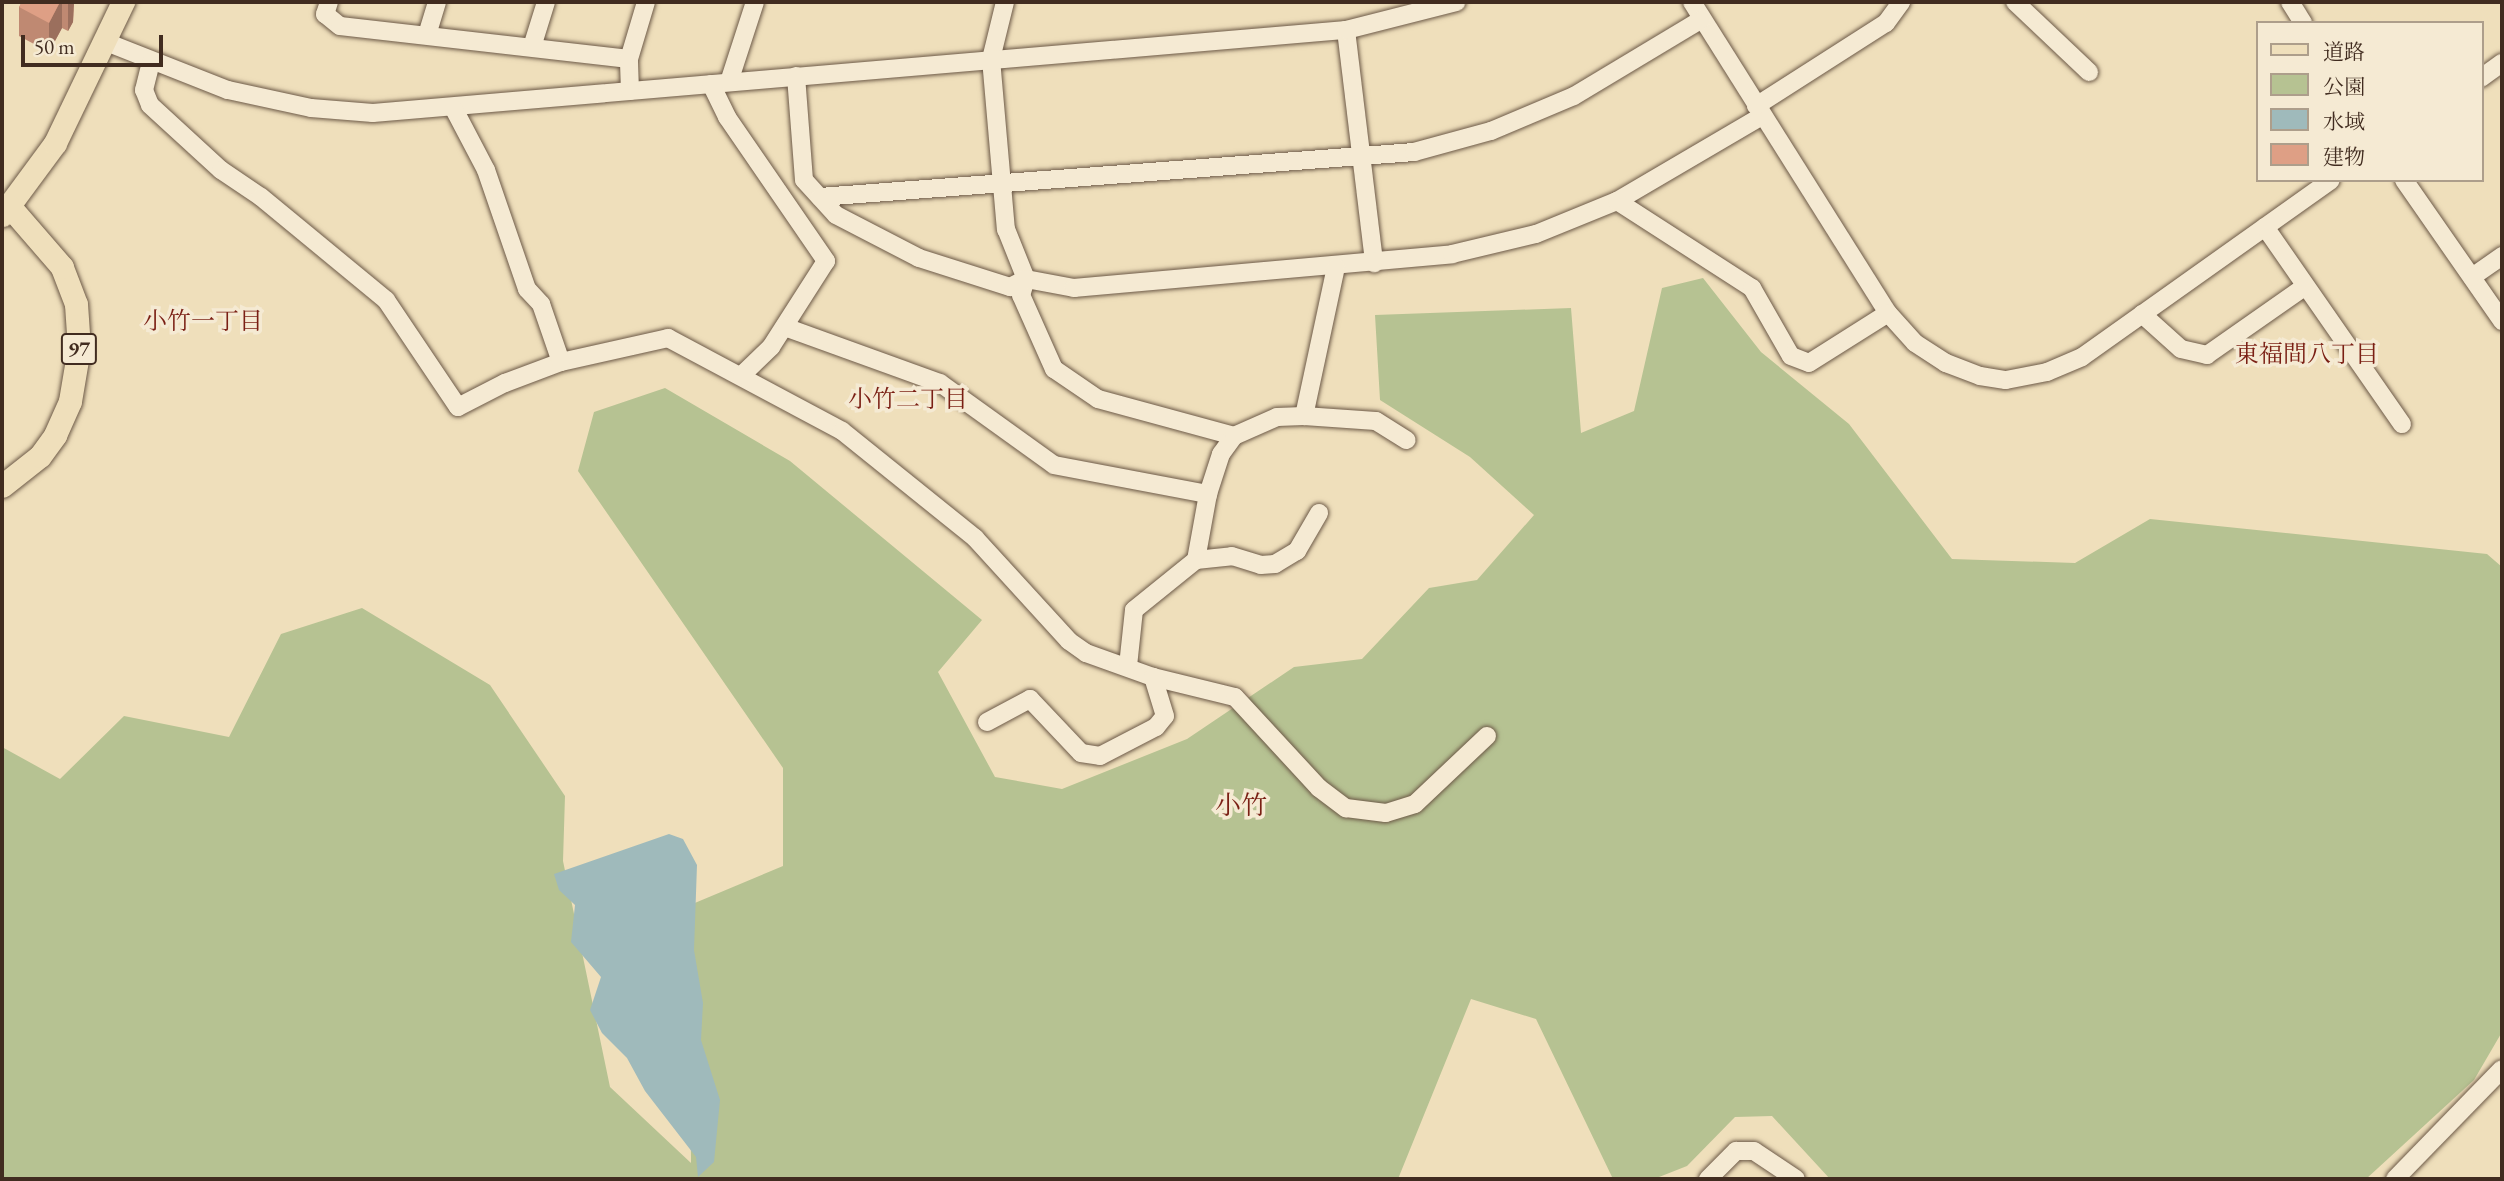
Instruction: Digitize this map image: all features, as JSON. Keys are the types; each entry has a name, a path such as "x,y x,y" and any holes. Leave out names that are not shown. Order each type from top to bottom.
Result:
{"main road":[{"name":"97","path":"2,486 40,456 55,435 70,401 79,348 76,303 62,267 6,211 55,143 123,2"}],"street":[{"path":"329,2 325,14 340,26 629,59"},
{"path":"427,35 437,2"},
{"path":"532,47 546,2"},
{"path":"630,91 629,59 646,2"},
{"path":"730,82 755,2"},
{"path":"1005,2 991,60 1006,229 1026,279 1021,295 1054,369 1072,386 1098,399 1234,436"},
{"path":"106,42 151,62 228,90 311,108 373,113 454,109 796,76 1346,30 1457,2"},
{"path":"1692,2 1888,313 1915,343 1945,363 2006,380 2047,372 2082,357 2328,182"},
{"path":"796,76 804,180 836,215 919,258 1010,287 1026,279 1074,288 1336,267 1452,254 1536,234 1617,201 1759,111 1886,23 1901,2"},
{"path":"2015,2 2089,72"},
{"path":"2290,2 2302,21"},
{"path":"820,197 1415,152 1491,131 1574,96 1702,19"},
{"path":"1346,30 1359,156 1374,262"},
{"path":"151,62 144,90 150,106 220,170 261,197 386,300 458,407 505,383 561,362 668,338 742,375 842,431 975,538 1069,641 1086,653 1153,677 1235,697 1319,788 1361,813 1386,813 1415,804 1487,737"},
{"path":"2483,77 2502,64"},
{"path":"711,84 727,117 826,261 785,327 742,375"},
{"path":"454,109 485,170 527,289 541,304 561,362"},
{"path":"2405,182 2502,321"},
{"path":"1617,201 1752,288 1791,356 1809,363 1888,313"},
{"path":"2265,227 2304,287 2402,424"},
{"path":"2472,277 2502,256"},
{"path":"1304,416 1336,267"},
{"path":"2142,314 2181,349 2207,355 2304,287"},
{"path":"785,327 940,383 1054,466 1208,494"},
{"path":"1196,561 1208,494 1221,454 1234,436 1277,417 1304,416 1376,421 1406,440"},
{"path":"1128,666 1134,610 1196,561 1232,556 1261,565 1275,564 1297,551 1319,513"},
{"path":"987,722 1030,699 1081,753 1100,756 1156,727 1164,716 1153,677"},
{"path":"2402,1176 2502,1069"},
{"path":"1708,1179 1736,1151 1754,1152 1796,1179"}],"green space":[{"path":"1703,278 1761,352 1849,424 1952,559 2075,563 2150,519 2487,554 2502,567 2502,1032 2474,1080 2366,1179 1830,1179 1772,1116 1735,1117 1687,1166 1654,1179 1613,1179 1536,1019 1471,999 1398,1179 2,1179 2,747 60,779 124,716 229,737 281,634 362,608 490,685 565,796 563,861 610,1087 691,1163 690,905 783,866 783,768 578,471 594,412 665,388 790,461 982,620 938,672 995,777 1062,789 1187,739 1294,667 1362,659 1429,588 1477,580 1534,515 1470,457 1380,400 1375,315 1571,308 1581,433 1634,411 1662,288"}],"water":[{"path":"669,834 683,839 697,865 694,950 703,1003 701,1040 720,1100 714,1162 698,1177 696,1157 645,1091 627,1058 602,1033 590,1010 601,977 571,942 575,905 559,890 554,874"}],"building":[{"path":"22,2 60,2 49,23 19,7"}],"district":[{"name":"小竹一丁目","path":"203,321"},
{"name":"東福間八丁目","path":"2307,354"},
{"name":"小竹二丁目","path":"908,399"},
{"name":"小竹","path":"1241,806"}]}
